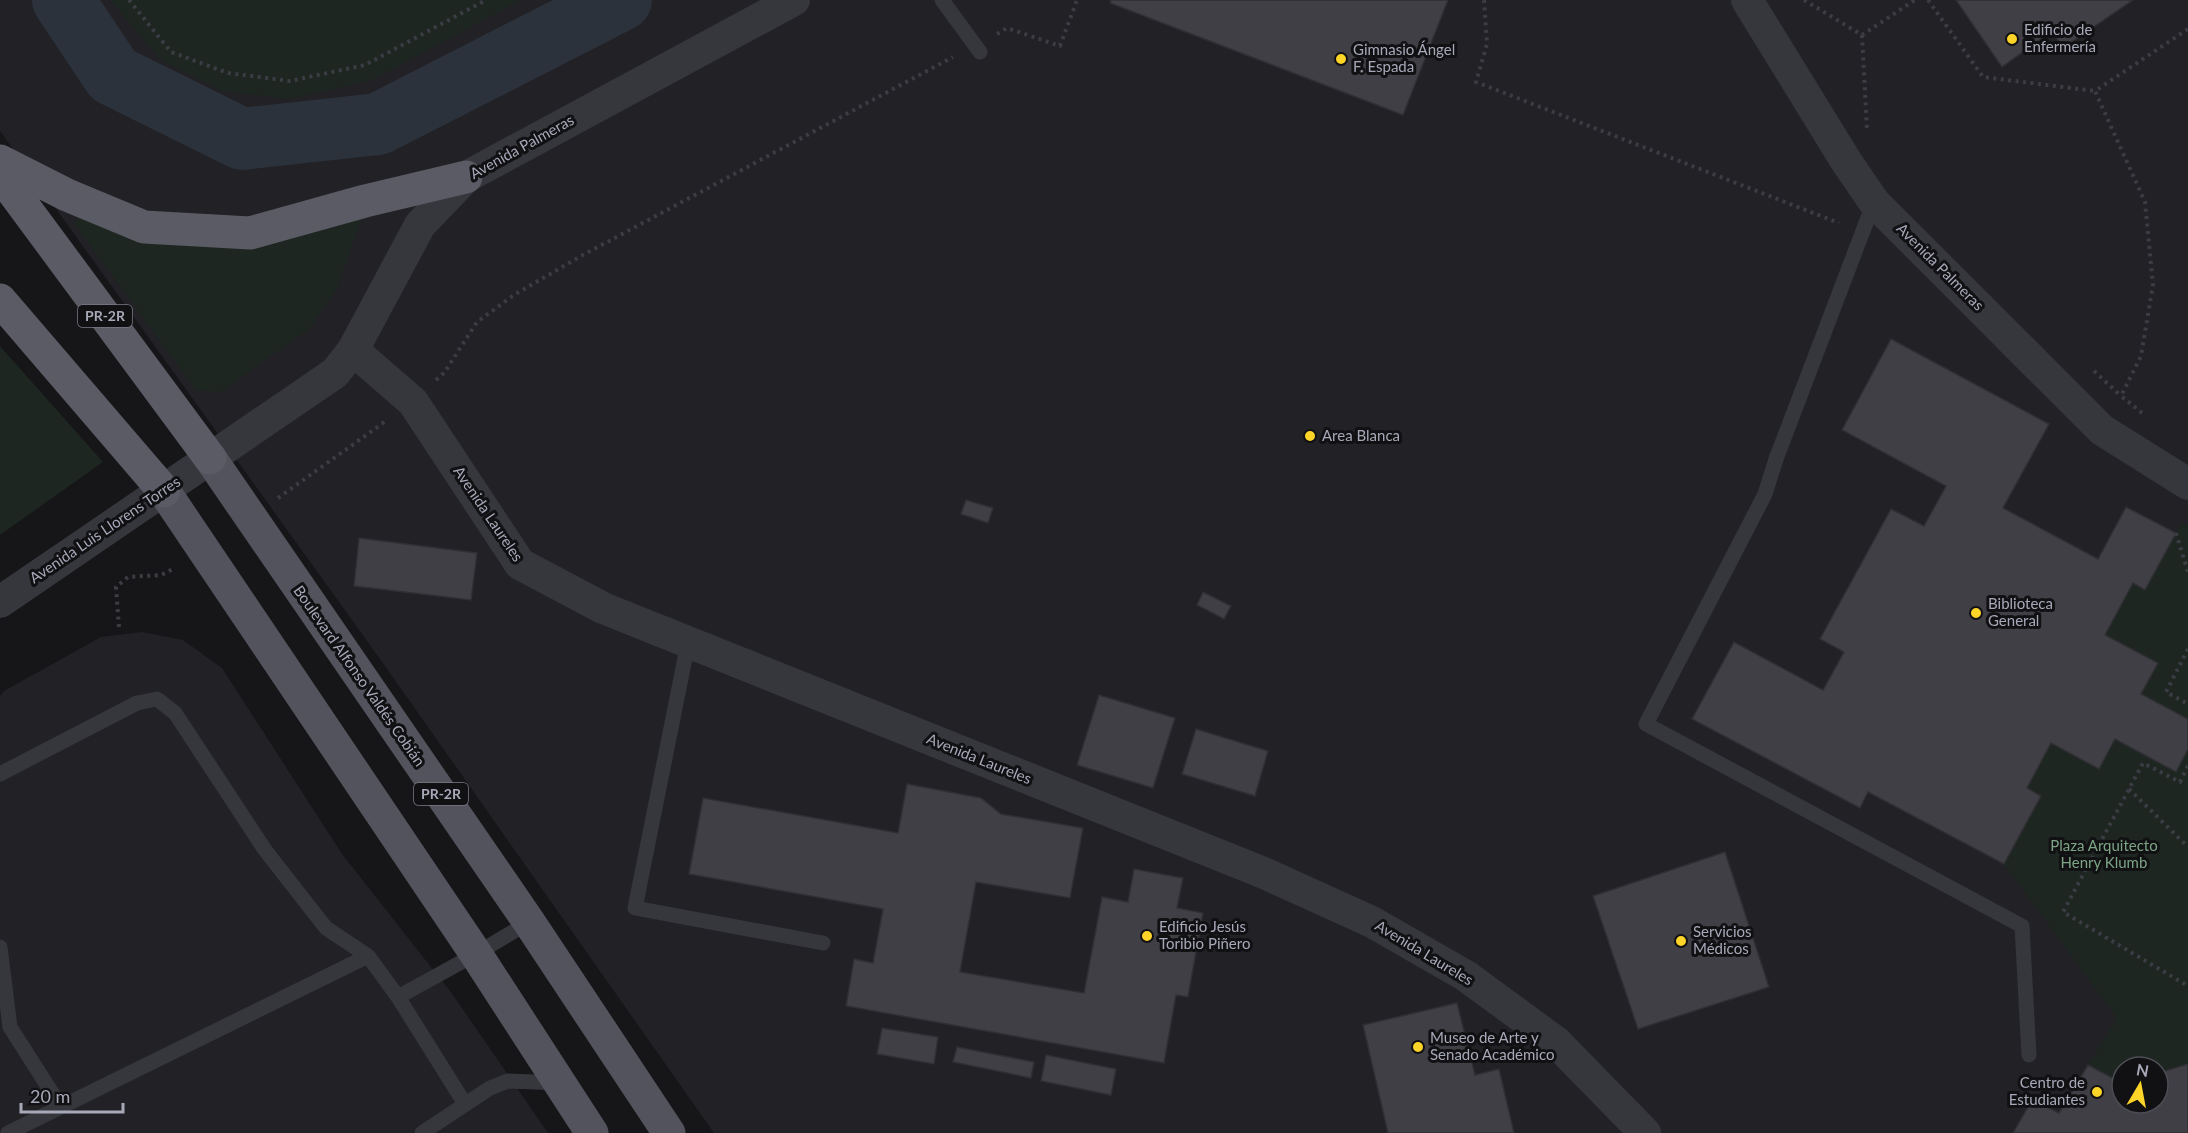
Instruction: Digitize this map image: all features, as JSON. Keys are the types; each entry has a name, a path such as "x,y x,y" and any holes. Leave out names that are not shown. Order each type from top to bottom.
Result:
{"highway":[{"path":"0,161 67,195 144,227 250,233 365,201 466,177"},
{"name":"PR-2R","path":"0,174 210,458"},
{"path":"0,300 164,491"}],"main road":[{"name":"Boulevard Alfonso Valdés Cobián","path":"210,458 529,922 669,1133"},
{"path":"164,491 476,954 592,1133"}],"street":[{"name":"Avenida Palmeras","path":"210,458 335,374 353,350 420,225 466,177 794,0"},
{"name":"Avenida Palmeras","path":"1747,0 1846,161 1874,202 2102,430 2188,484"},
{"name":"Avenida Laureles","path":"353,350 413,402 520,564 603,608 1264,873 1372,922 1466,976 1556,1042 1645,1133"},
{"name":"Avenida Luis Llorens Torres","path":"0,602 210,458"}],"lane":[{"path":"942,0 977,49"},
{"path":"1874,202 1776,459 1765,494 1646,724 2022,926 2029,1055"},
{"path":"688,643 635,908 823,943"},
{"path":"0,774 137,703 157,699 175,713 266,850 326,928 368,956 398,997 465,1104"},
{"path":"398,997 529,922"},
{"path":"0,947 10,1027 61,1107"},
{"path":"8,1133 368,956"},
{"path":"422,1133 489,1088 508,1081 560,1083"}],"path":[{"path":"129,0 171,52 228,73 290,81 365,65 486,0"},
{"path":"250,517 413,402 444,373 477,322 514,295 581,256 977,49 1007,28 1060,46 1077,0"},
{"path":"1484,0 1487,44 1476,82 1837,222 1860,240"},
{"path":"1804,0 1862,35"},
{"path":"1862,35 1915,0"},
{"path":"1928,0 1983,77 2094,91 2188,29"},
{"path":"1862,35 1868,142"},
{"path":"2094,91 2145,202 2153,285 2141,356 2121,396"},
{"path":"2086,364 2146,416"},
{"path":"2176,533 2188,572"},
{"path":"119,627 116,587 128,577 162,575 203,550"},
{"path":"2188,649 2166,692 2188,704"},
{"path":"2188,766 2180,782 2143,763 2063,912 2188,986"},
{"path":"2129,789 2188,847"}],"shaded area":[{"path":"0,0 2188,0 2188,1133 714,1133 380,659 0,131"},
{"path":"142,632 183,640 222,668 342,854 453,995 548,1133 0,1133 0,696 4,691 101,637"}],"green space":[{"path":"110,0 521,0 372,80 290,99 222,91 162,61"},
{"path":"81,214 140,241 362,217 337,289 309,329 219,393 195,389 74,223"},
{"path":"0,346 103,462 0,535"},
{"path":"2181,523 2188,526 2188,719 2141,694 2157,663 2105,635 2133,583 2145,590"},
{"name":"Plaza Arquitecto Henry Klumb","path":"2115,739 2176,771 2188,749 2188,1064 2170,1069 2170,1055 2110,1055 2110,1078 2088,1065 2117,1018 2004,864 2041,796 2027,788 2051,743 2099,768"}],"building":[{"name":"Gimnasio Ángel F. Espada","path":"1111,0 1448,0 1403,115 1110,3"},
{"name":"Edificio de Enfermería","path":"1956,0 2133,0 2063,48 2052,31 2002,67"},
{"name":"Biblioteca General","path":"1891,339 2049,424 2003,508 2098,559 2126,507 2176,533 2145,590 2133,583 2105,635 2158,663 2141,694 2188,719 2188,749 2176,772 2115,739 2099,769 2051,743 2027,788 2041,796 2004,864 1868,792 1860,808 1692,719 1734,642 1823,690 1844,652 1820,639 1891,509 1924,526 1946,486 1842,430"},
{"path":"966,500 993,508 988,523 961,514"},
{"path":"359,538 477,553 471,600 354,586"},
{"path":"1203,592 1231,606 1224,619 1197,605"},
{"path":"1099,695 1175,718 1153,788 1077,765"},
{"path":"1196,729 1268,751 1255,796 1182,774"},
{"name":"Edificio Jesús Toribio Piñero","path":"907,784 981,798 1001,814 1083,828 1070,898 976,882 960,972 1084,993 1102,897 1128,902 1134,869 1183,878 1177,908 1203,913 1188,997 1176,995 1164,1063 846,1006 854,959 873,963 883,909 689,874 703,798 898,833"},
{"name":"Servicios Médicos","path":"1725,852 1769,987 1638,1029 1593,896"},
{"name":"Museo de Arte y Senado Académico","path":"1457,1003 1475,1075 1499,1069 1514,1133 1388,1133 1363,1025"},
{"path":"882,1028 938,1037 934,1064 877,1054"},
{"path":"957,1047 1034,1062 1031,1078 953,1062"},
{"path":"1046,1055 1116,1069 1111,1095 1041,1081"},
{"name":"Centro de Estudiantes","path":"2188,1064 2188,1133 2013,1133 2032,1100 2059,1113 2088,1065 2110,1077 2110,1115 2170,1115 2170,1069"}],"waterway":[{"path":"63,0 113,75 242,139 378,124 621,0"}],"place":[{"name":"Edificio de Enfermería","path":"2012,39"},
{"name":"Gimnasio Ángel F. Espada","path":"1341,59"},
{"name":"Area Blanca","path":"1310,436"},
{"name":"Biblioteca General","path":"1976,613"},
{"name":"Edificio Jesús Toribio Piñero","path":"1147,936"},
{"name":"Servicios Médicos","path":"1681,941"},
{"name":"Museo de Arte y Senado Académico","path":"1418,1047"},
{"name":"Centro de Estudiantes","path":"2097,1092"}]}
